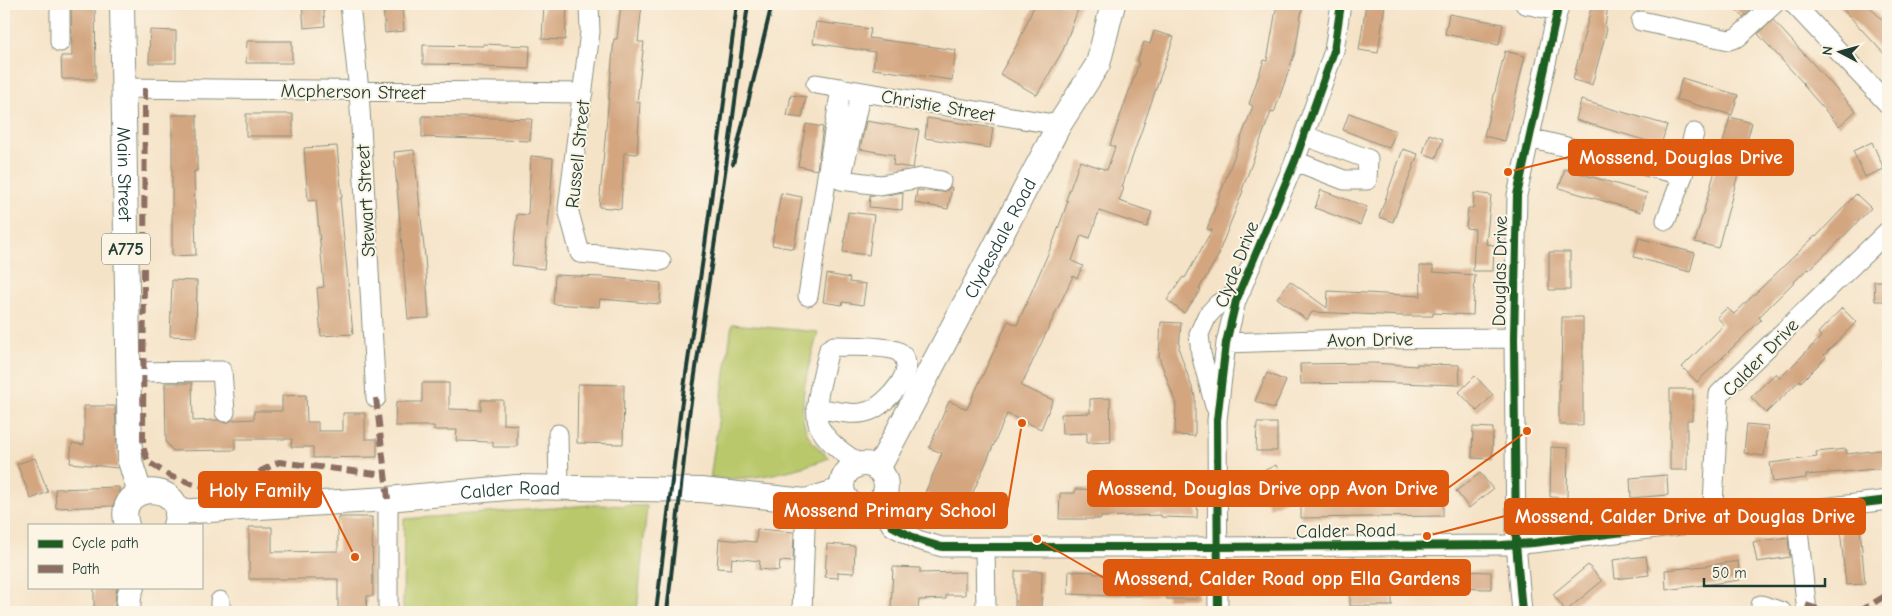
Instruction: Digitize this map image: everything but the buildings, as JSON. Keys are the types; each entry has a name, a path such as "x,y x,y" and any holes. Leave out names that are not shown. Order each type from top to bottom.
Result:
{"main road":[{"name":"Main Street","path":"122,4 130,461 140,493"},
{"name":"Clydesdale Road","path":"842,490 844,476 854,466 869,466 948,334 1059,125 1098,64 1114,4"},
{"path":"842,490 845,497 856,507 871,507 878,504 886,487 883,474 869,466"},
{"name":"Calder Road","path":"176,519 517,487 701,490 806,501 842,490"},
{"path":"127,524 126,512 128,504 140,493 156,490 163,493 175,505 176,519"},
{"path":"128,612 132,588"}],"street":[{"path":"60,4 60,42"},
{"name":"Stewart Street","path":"350,4 359,91 376,398"},
{"name":"Russell Street","path":"589,4 590,32 568,209 580,253 660,261"},
{"name":"Clyde Drive","path":"1218,612 1217,420 1226,343 1236,302 1305,136 1334,51 1341,4"},
{"path":"1525,4 1559,7"},
{"path":"1641,20 1729,40 1738,37 1774,4"},
{"path":"1794,4 1888,104"},
{"name":"Douglas Drive","path":"1522,612 1516,544 1514,338 1517,195 1559,7"},
{"name":"Christie Street","path":"816,84 1059,125"},
{"name":"Mcpherson Street","path":"124,88 583,93"},
{"path":"808,296 842,88"},
{"path":"861,92 841,180 880,185 921,178 941,181"},
{"path":"1666,220 1683,175 1694,133"},
{"path":"1295,161 1344,180 1367,180 1368,159 1305,136"},
{"path":"1529,138 1683,175"},
{"name":"Calder Drive","path":"1712,521 1719,394 1888,231"},
{"name":"Clyde Drive","path":"1217,420 1201,354 1199,334 1207,316 1218,304 1241,291"},
{"name":"Avon Drive","path":"1226,343 1349,339 1514,338"},
{"path":"816,408 849,412 869,411 881,404 901,384 907,368 904,359 898,352 889,349 834,346 829,349 816,408 819,427 828,440 869,466"},
{"path":"128,372 222,371 225,412"},
{"path":"558,434 559,488"},
{"path":"388,499 388,612"},
{"path":"802,612 806,501"},
{"name":"Calder Road","path":"878,504 892,526 918,540 942,547 985,548 1516,544 1796,511 1888,505"},
{"path":"1796,511 1807,612"},
{"path":"985,548 986,612"},
{"path":"1761,605 1782,612"}],"green space":[{"path":"732,324 818,332 805,384 803,398 804,424 808,435 829,458 800,468 756,477 710,479"},
{"path":"591,505 647,506 637,612 403,612 404,519"}],"railway":[{"path":"656,612 680,415 737,4"},
{"path":"667,612 689,415 748,4"},
{"path":"733,164 772,4"}],"marked path":[{"path":"145,88 143,439 148,462 172,477 214,490 248,492 261,471 279,462 385,475"},
{"path":"376,398 388,499"},
{"path":"1859,612 1888,594"},
{"path":"1806,605 1827,612"}],"cycle path":[{"path":"1218,612 1217,420 1226,343 1236,301 1295,161 1334,51 1341,4"},
{"path":"1522,612 1516,544 1514,338 1517,195 1559,4"},
{"path":"878,504 892,526 918,540 942,547 1218,547 1502,545 1533,543 1888,500"}],"place":[{"name":"Mossend, Douglas Drive","path":"1508,172"},
{"name":"Mossend Primary School","path":"1022,423"},
{"name":"Mossend, Douglas Drive opp Avon Drive","path":"1527,431"},
{"name":"Mossend, Calder Drive at Douglas Drive","path":"1427,536"},
{"name":"Mossend, Calder Road opp Ella Gardens","path":"1037,539"},
{"name":"Holy Family","path":"355,557"}]}
